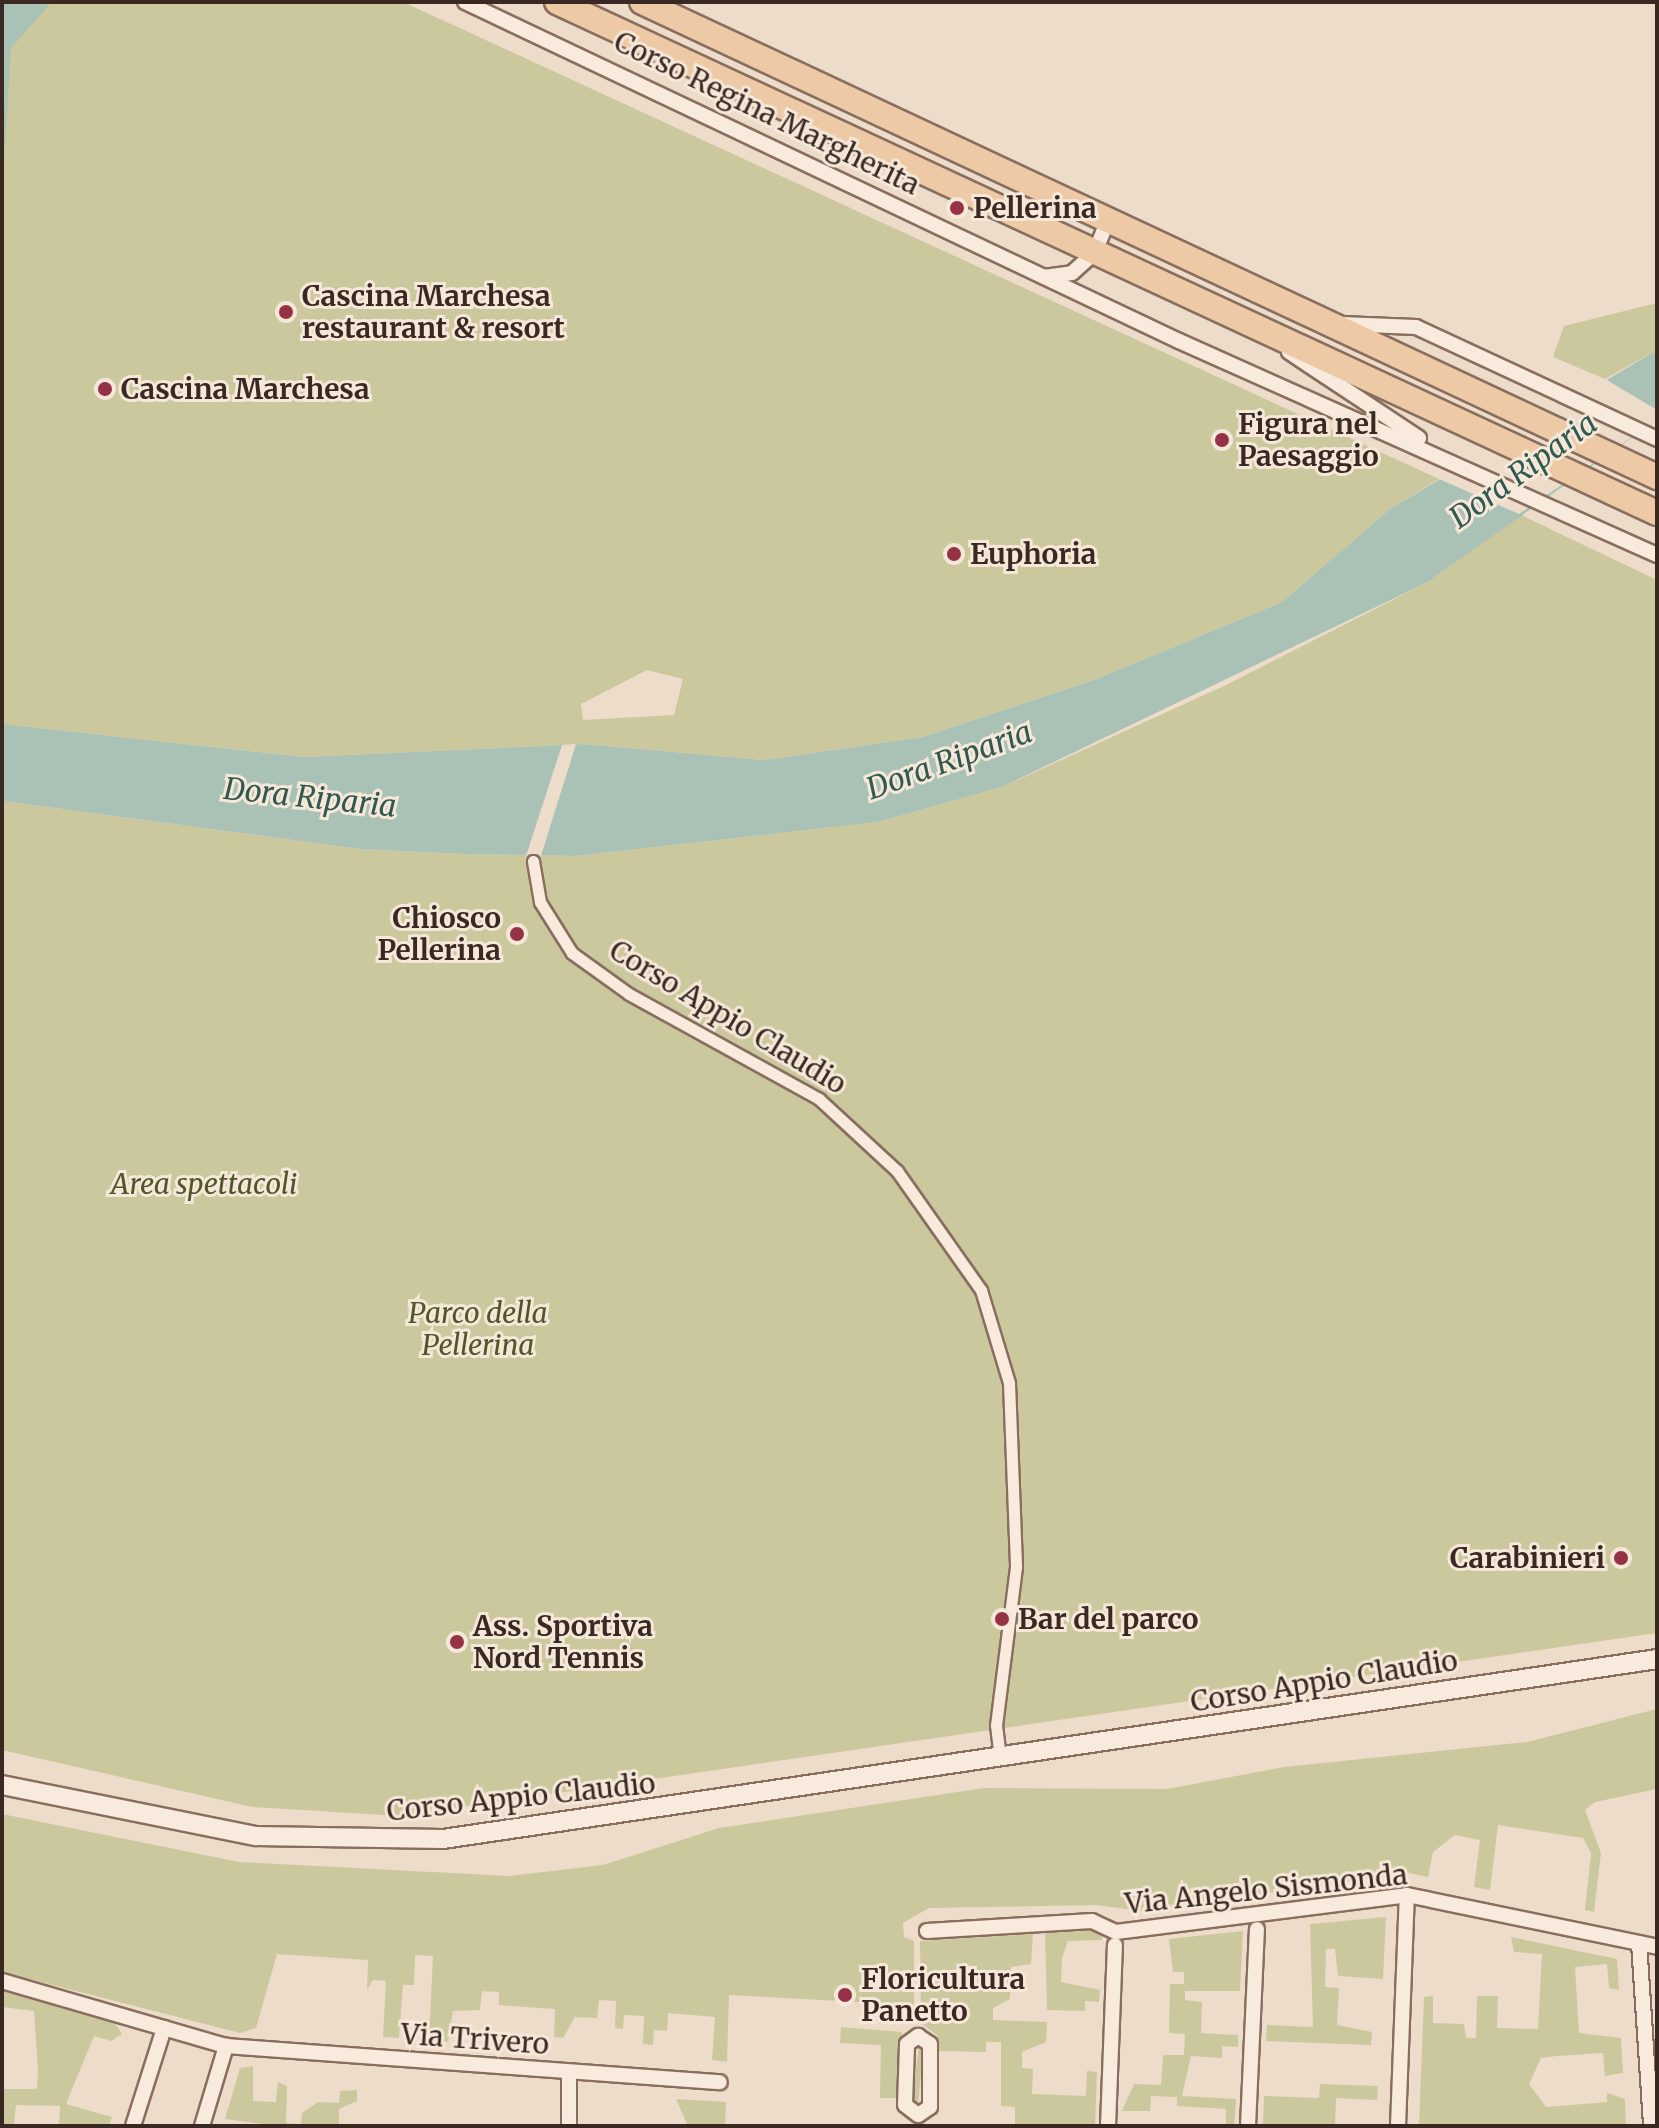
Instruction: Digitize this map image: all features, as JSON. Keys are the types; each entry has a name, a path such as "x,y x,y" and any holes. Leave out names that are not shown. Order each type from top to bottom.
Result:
{"main road":[{"name":"Corso Regina Margherita","path":"557,2 1657,513"},
{"name":"Corso Regina Margherita","path":"642,2 1505,409 1648,473"}],"street":[{"name":"Corso Regina Margherita","path":"465,2 1043,277 1446,456 1657,555"},
{"path":"1043,277 1072,273 1095,252 1107,222"},
{"name":"Corso Regina Margherita","path":"1233,315 1446,456"},
{"name":"Corso Regina Margherita","path":"1326,324 1416,327 1657,439"},
{"name":"Corso Appio Claudio","path":"533,861 540,902 572,953 629,994 819,1099 897,1171 981,1290 1009,1383 1016,1567 996,1725 1000,1759"},
{"name":"Corso Appio Claudio","path":"2,1785 197,1828 390,1841 518,1831 1657,1659"},
{"path":"1398,2126 1407,1895"},
{"name":"Via Angelo Sismonda","path":"927,1931 1092,1921 1116,1932 1407,1895 1657,1947"},
{"path":"1248,2126 1257,1929"},
{"path":"1639,1943 1651,2126"},
{"path":"1108,2126 1115,1945"},
{"name":"Via Trivero","path":"2,1981 226,2046 720,2082"},
{"path":"133,2126 164,2028"},
{"path":"918,2036 930,2044 930,2107 918,2120 905,2105 907,2044 918,2036"},
{"path":"202,2126 226,2046"},
{"path":"569,2072 569,2126"}],"green space":[{"path":"2,2 403,2 1439,479 1390,509 1282,602 1094,680 922,737 765,760 584,744 305,757 2,724","holes":["647,670 683,679 674,715 583,720 581,704"]},
{"path":"1657,303 1657,350 1605,379 1553,357 1564,326"},
{"name":"Parco della Pellerina","path":"1519,514 1657,580 1657,1633 399,1816 252,1807 2,1750 2,801 360,849 463,854 575,856 878,822 1002,787 1226,685 1426,583"},
{"path":"1657,1709 1657,1789 1595,1802 1585,1810 1601,1853 1594,1912 1585,1910 1591,1853 1583,1838 1498,1825 1490,1890 1474,1887 1480,1840 1455,1835 1433,1852 1428,1877 1409,1873 1141,1911 1096,1905 929,1908 903,1923 904,1937 914,1941 914,2013 893,2004 729,1995 727,2062 712,2060 715,2017 668,2013 667,2031 654,2030 653,2045 643,2044 644,2016 624,2015 623,2029 615,2028 616,2001 599,2000 597,2018 575,2017 563,2038 554,2037 555,2009 499,2005 499,1992 482,1991 480,2010 453,2011 448,2042 429,2041 433,1956 415,1955 414,1985 403,1985 399,2038 383,2037 386,1981 373,1980 367,1990 368,1960 277,1954 256,2028 240,2033 2,1972 2,1814 239,1862 509,1876 603,1865 719,1828 984,1788 1167,1789 1284,1767 1527,1742"},
{"path":"1386,1917 1383,1979 1338,1976 1335,1949 1326,1949 1325,1987 1339,1988 1337,2025 1372,2032 1371,2045 1266,2041 1267,2025 1313,2027 1310,1924"},
{"path":"1102,1930 1102,1940 1068,1941 1062,1958 1061,1982 1100,1990 1099,2002 1085,2001 1085,2011 1047,2010 1045,1933"},
{"path":"1243,1931 1240,1991 1185,1991 1185,2000 1202,2002 1201,2033 1238,2035 1238,2047 1222,2046 1222,2058 1191,2056 1182,2096 1236,2099 1234,2126 1226,2126 1226,2109 1177,2106 1177,2097 1151,2096 1150,2111 1122,2111 1134,2084 1161,2085 1163,2055 1184,2055 1185,2034 1169,2033 1170,1984 1184,1984 1184,1972 1173,1972 1169,1939"},
{"path":"1033,1934 1031,1964 1011,1967 1010,1999 993,2008 993,2020 1047,2022 1046,2042 1022,2052 1022,2068 1033,2069 1032,2094 1086,2096 1087,2071 1097,2072 1095,2126 1015,2126 1015,2107 1001,2106 1001,2042 986,2042 986,2052 939,2051 937,2035 921,2023 920,1941"},
{"path":"1511,1937 1617,1959 1619,1990 1609,1988 1607,1964 1575,1967 1579,2033 1621,2038 1623,2073 1605,2076 1603,2053 1557,2056 1541,2058 1529,2084 1546,2107 1607,2102 1607,2093 1625,2099 1626,2126 1419,2126 1424,1997 1433,1996 1433,2023 1464,2024 1466,2038 1476,2038 1477,1996 1498,1996 1497,2028 1538,2029 1542,1954 1514,1952"},
{"path":"2,1991 113,2020 122,2034 111,2041 94,2036 66,2104 112,2117 109,2126 59,2126 60,2106 16,2105 14,2126 2,2126 2,2089 37,2089 38,2070 34,2011 2,2007"},
{"path":"841,2027 902,2032 896,2098 880,2098 881,2045 840,2043"},
{"path":"919,2045 923,2051 918,2105 912,2101"},
{"path":"253,2066 253,2101 276,2102 278,2082 287,2086 286,2123 301,2124 302,2113 318,2102 339,2103 340,2091 357,2090 357,2101 339,2109 339,2126 278,2126 225,2119 240,2068"},
{"path":"1320,2084 1378,2086 1377,2100 1336,2098 1335,2125 1263,2126 1264,2096 1319,2098"},
{"path":"676,2099 726,2102 725,2126 688,2126"}],"water":[{"path":"2,2 52,2 11,48 2,190"},
{"name":"Dora Riparia","path":"1657,350 1657,420 1426,583 1002,787 878,822 575,856 463,854 360,849 2,801 2,724 305,757 584,744 765,760 922,737 1094,680 1282,602 1390,509"}],"pier":[{"path":"1605,379 1657,410 1657,420 1519,514 1439,479"},
{"path":"576,744 540,859 525,859 562,745"}],"place":[{"name":"Pellerina","path":"957,208"},
{"name":"Cascina Marchesa restaurant & resort","path":"286,312"},
{"name":"Cascina Marchesa","path":"105,389"},
{"name":"Figura nel Paesaggio","path":"1222,440"},
{"name":"Euphoria","path":"954,554"},
{"name":"Chiosco Pellerina","path":"517,934"},
{"name":"Carabinieri","path":"1621,1558"},
{"name":"Bar del parco","path":"1002,1619"},
{"name":"Ass. Sportiva Nord Tennis","path":"457,1642"},
{"name":"Floricultura Panetto","path":"845,1995"}],"park label":[{"name":"Area spettacoli","path":"204,1184"}]}
